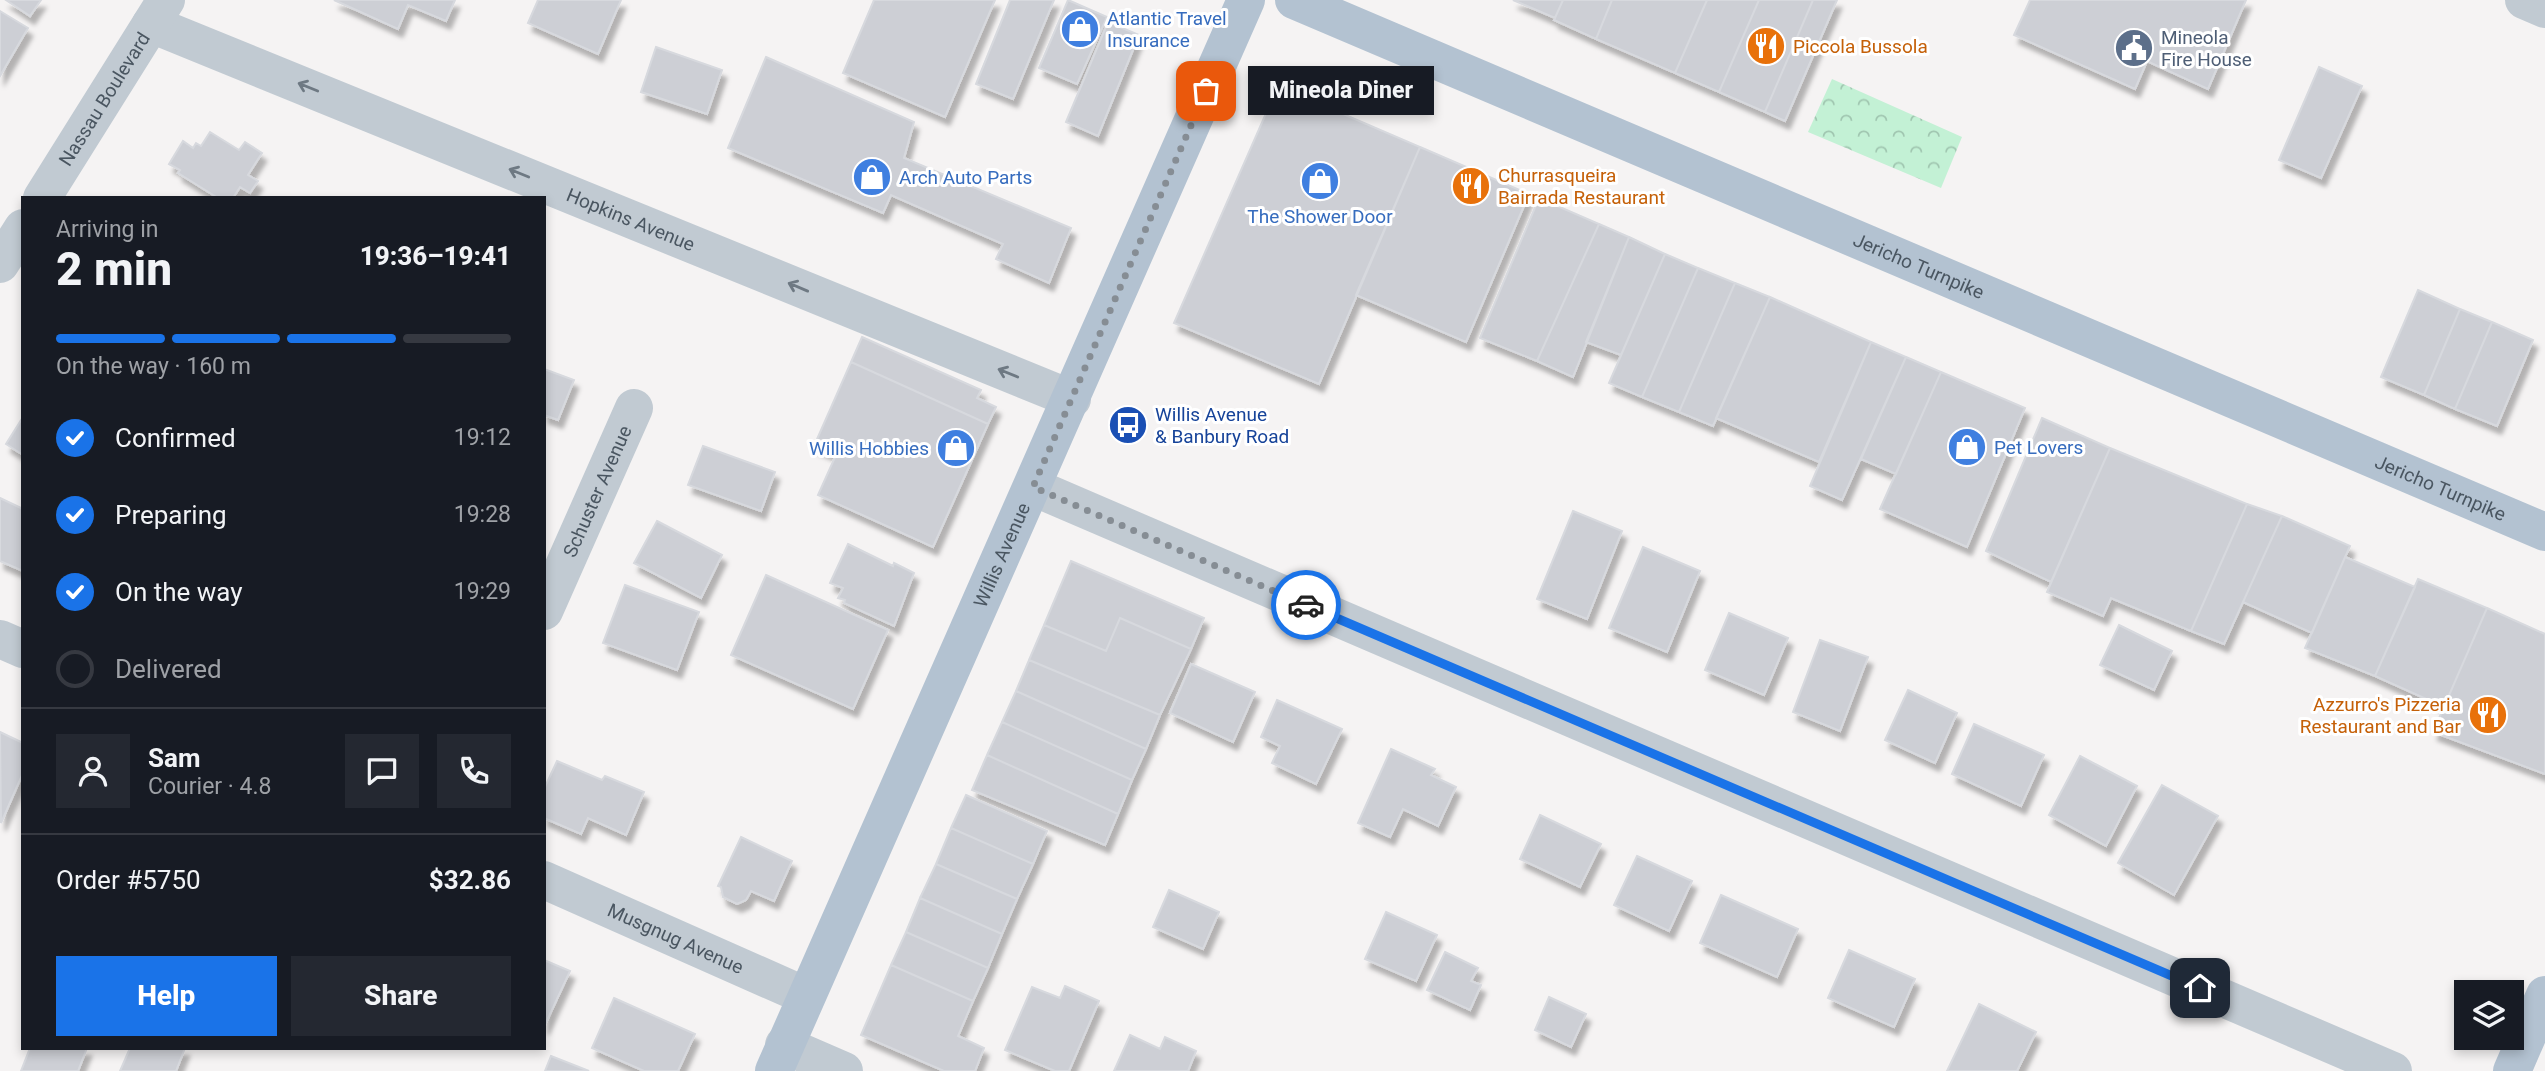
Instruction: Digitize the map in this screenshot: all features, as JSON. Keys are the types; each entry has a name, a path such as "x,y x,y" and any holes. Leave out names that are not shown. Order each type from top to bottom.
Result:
{"main road":[{"name":"Willis Avenue","path":"779,1058 1246,0"},
{"name":"Jericho Turnpike","path":"1294,0 2545,532"},
{"path":"2511,1071 2545,995"}],"street":[{"path":"2524,0 2545,9"},
{"name":"Hopkins Avenue","path":"159,12 1072,399"},
{"name":"Nassau Boulevard","path":"43,196 159,12"},
{"path":"0,264 21,231"},
{"name":"Schuster Avenue","path":"546,606 634,408"},
{"path":"1033,487 2393,1071"},
{"path":"0,639 21,648"},
{"name":"Musgnug Avenue","path":"546,881 806,996"},
{"path":"779,1058 844,1071"}],"green space":[{"path":"1832,79 1962,137 1941,188 1808,132"}],"building":[{"path":"6,0 41,0 30,16"},
{"path":"334,0 455,0 446,21 408,5 398,29"},
{"path":"538,0 621,0 598,54 528,23"},
{"path":"874,0 995,0 945,117 843,73"},
{"path":"1010,0 1054,0 1013,99 976,84"},
{"path":"1068,0 1107,17 1077,84 1039,68"},
{"path":"1513,0 1563,0 1555,18"},
{"path":"1563,0 1612,0 1596,39 1554,20"},
{"path":"1612,0 1707,0 1675,73 1596,39"},
{"path":"1707,0 1759,0 1719,92 1675,73"},
{"name":"Piccola Bussola","path":"1759,0 1813,0 1765,112 1719,92"},
{"path":"1813,0 1837,0 1785,121 1765,112"},
{"name":"Mineola Fire House","path":"2030,0 2246,0 2208,89 2147,61 2135,89 2014,35"},
{"path":"0,11 28,28 0,76"},
{"path":"1108,22 1139,35 1098,136 1066,122"},
{"path":"656,47 722,70 707,114 641,92"},
{"name":"Arch Auto Parts","path":"766,57 914,122 904,158 1071,228 1049,283 996,259 1003,244 891,195 883,213 728,148"},
{"path":"2319,67 2362,86 2321,178 2279,160"},
{"path":"1278,86 1420,147 1319,384 1174,323"},
{"path":"210,132 239,150 245,142 262,153 248,175 258,181 250,193 240,187 234,196 215,196 178,173 180,170 169,164 183,141 193,148 196,143 201,146"},
{"path":"1420,147 1529,194 1466,342 1356,295"},
{"path":"1539,198 1599,224 1537,361 1480,338"},
{"path":"1599,224 1629,237 1573,377 1537,361"},
{"path":"1629,237 1665,254 1621,355 1586,342"},
{"path":"1665,254 1698,268 1642,397 1609,383"},
{"path":"1698,268 1735,283 1679,412 1642,397"},
{"path":"1735,283 1770,297 1713,426 1679,412"},
{"path":"2418,290 2460,309 2424,395 2381,377"},
{"path":"1770,297 1871,342 1819,462 1716,418"},
{"path":"2460,309 2492,322 2455,409 2424,395"},
{"path":"2492,322 2533,340 2497,426 2455,409"},
{"path":"862,337 981,390 977,398 996,407 988,424 851,362"},
{"path":"1871,342 1906,357 1842,500 1810,486"},
{"path":"1906,357 1941,372 1896,474 1861,459"},
{"path":"851,362 988,424 933,547 818,495 836,455 814,446"},
{"path":"546,370 574,380 558,420 546,416"},
{"path":"1941,372 2025,408 1967,547 1880,509"},
{"path":"2042,418 2110,448 2051,582 1986,551"},
{"path":"21,420 21,454 6,444"},
{"path":"703,446 775,472 761,511 688,485"},
{"path":"2110,448 2247,504 2191,631 2111,598 2103,616 2047,592"},
{"path":"0,498 21,508 21,570 0,561"},
{"path":"2247,504 2282,516 2224,644 2191,631"},
{"path":"1573,511 1622,531 1587,619 1537,599"},
{"path":"2282,516 2350,546 2312,633 2243,602"},
{"path":"657,521 722,555 701,598 634,563"},
{"path":"848,544 914,573 894,626 838,598 843,588 830,583"},
{"path":"1643,547 1700,571 1667,652 1609,628"},
{"path":"2345,557 2415,587 2375,676 2305,648"},
{"path":"1071,561 1204,618 1191,649 1120,618 1106,651 1044,625"},
{"path":"766,575 888,630 853,709 731,655"},
{"path":"2418,579 2487,608 2444,707 2375,676"},
{"path":"625,585 699,612 677,670 603,643"},
{"path":"2487,608 2545,634 2545,774 2433,732"},
{"path":"1729,613 1788,638 1764,695 1705,670"},
{"path":"1120,618 1191,649 1160,715 1029,660 1044,625 1106,651"},
{"path":"2119,625 2172,651 2154,690 2100,665"},
{"path":"1820,640 1868,657 1840,731 1793,712"},
{"path":"1029,660 1160,715 1146,749 1016,691"},
{"path":"1191,664 1255,692 1233,742 1170,713"},
{"path":"1908,690 1957,713 1935,763 1885,740"},
{"path":"1016,691 1146,749 1132,780 1002,722"},
{"path":"1277,700 1342,729 1316,784 1272,763 1280,746 1261,737"},
{"path":"1002,722 1132,780 1118,814 987,755"},
{"path":"1974,724 2044,755 2021,806 1952,774"},
{"path":"0,732 21,742 21,778 1,823"},
{"path":"1391,749 1435,769 1431,775 1456,787 1438,826 1403,809 1390,837 1358,823"},
{"path":"987,755 1118,814 1105,845 972,790"},
{"path":"2080,756 2137,786 2106,846 2049,815"},
{"path":"557,761 602,780 605,776 644,792 626,835 588,818 581,834 546,819 546,785"},
{"path":"2162,785 2218,816 2174,895 2118,863"},
{"path":"966,795 1047,831 1033,864 951,828"},
{"path":"1540,815 1601,844 1580,887 1520,859"},
{"path":"951,828 1033,864 1017,899 936,864"},
{"path":"741,837 792,861 774,901 751,891 746,900 737,904 723,897 721,887 718,886"},
{"path":"1637,856 1692,881 1669,931 1614,905"},
{"path":"936,864 1017,899 1002,934 920,898"},
{"path":"1169,890 1219,912 1203,949 1153,927"},
{"path":"1721,895 1798,929 1777,977 1700,943"},
{"path":"920,898 1002,934 988,968 906,932"},
{"path":"1386,912 1437,935 1416,981 1365,959"},
{"path":"906,932 988,968 973,1001 891,965"},
{"path":"1849,950 1915,979 1894,1027 1828,998"},
{"path":"1445,952 1478,968 1471,981 1481,985 1470,1010 1427,990"},
{"path":"546,961 570,971 546,1023"},
{"path":"891,965 973,1001 958,1036 984,1048 975,1071 944,1071 861,1035"},
{"path":"1065,986 1099,1001 1069,1071 1055,1071 1005,1050 1032,987 1060,998"},
{"path":"1549,997 1586,1014 1571,1047 1535,1030"},
{"path":"614,998 695,1034 678,1071 644,1071 592,1048"},
{"path":"1979,1004 2036,1032 2017,1071 1947,1071"},
{"path":"1130,1035 1160,1049 1165,1037 1196,1051 1188,1071 1114,1071"},
{"path":"29,1050 86,1050 78,1071 21,1071"},
{"path":"129,1050 184,1050 176,1071 120,1071"},
{"path":"551,1056 589,1071 545,1071"}],"way so far":[{"path":"1206,91 1033,487 1306,605"}],"place":[{"name":"Atlantic Travel Insurance","path":"1080,29"},
{"name":"Piccola Bussola","path":"1766,46"},
{"name":"Mineola Fire House","path":"2134,48"},
{"name":"Mineola Diner","path":"1206,91"},
{"name":"Arch Auto Parts","path":"872,177"},
{"name":"The Shower Door","path":"1320,181"},
{"name":"Churrasqueira Bairrada Restaurant","path":"1471,186"},
{"name":"Willis Avenue & Banbury Road","path":"1128,425"},
{"name":"Pet Lovers","path":"1967,447"},
{"name":"Willis Hobbies","path":"956,448"},
{"name":"Azzurro's Pizzeria Restaurant and Bar","path":"2488,715"}],"route":[{"path":"1306,605 2200,988"}]}
